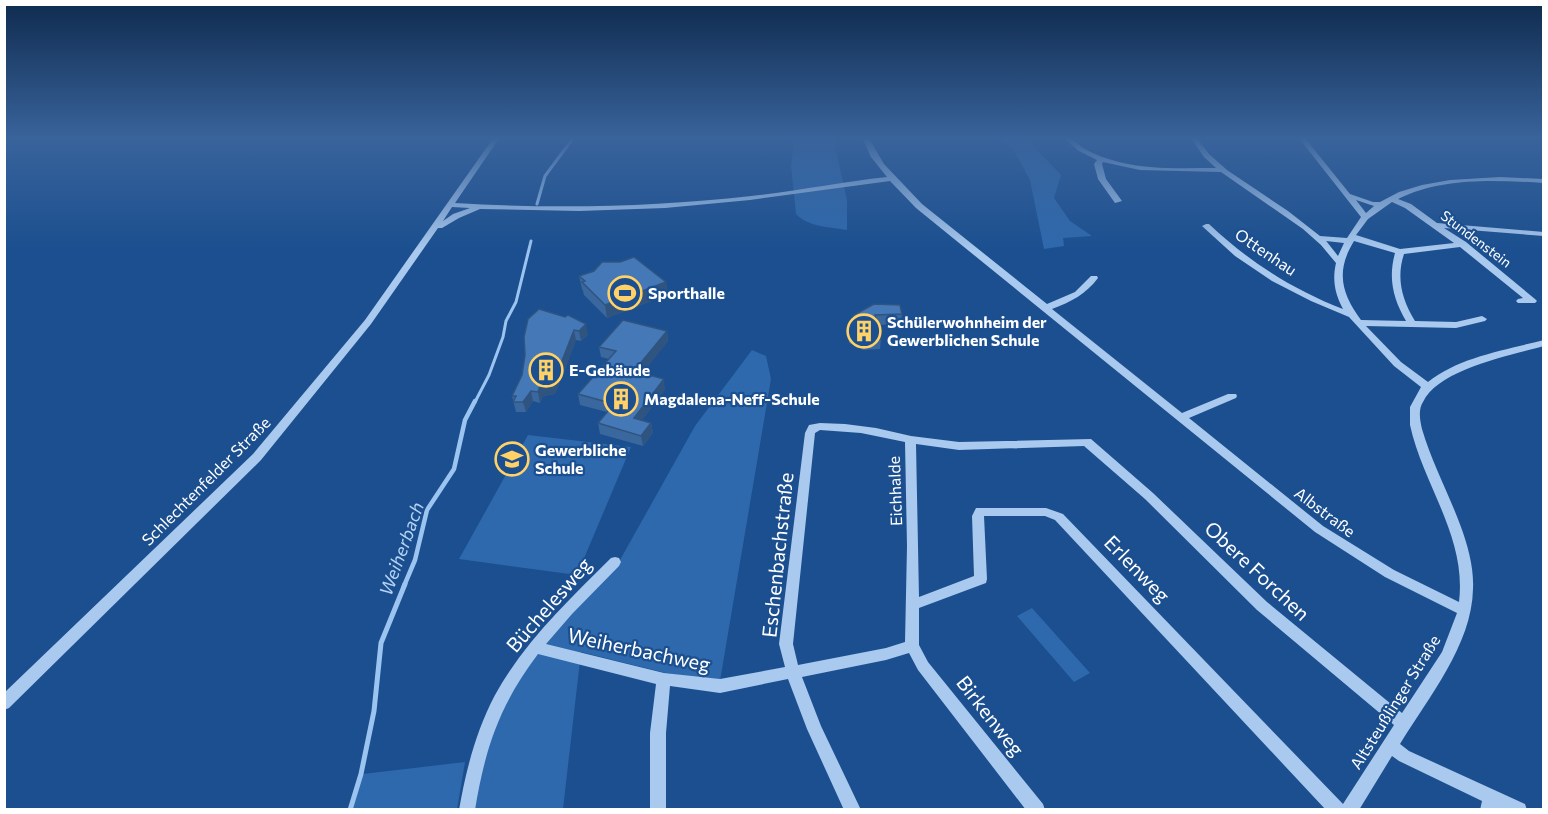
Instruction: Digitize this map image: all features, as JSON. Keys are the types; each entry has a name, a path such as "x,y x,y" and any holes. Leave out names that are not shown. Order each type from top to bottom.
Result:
{"street":[{"name":"Schlechtenfelder Straße","path":"4,703 257,457 368,322 471,175"},
{"path":"864,182 872,175"},
{"name":"Albstraße","path":"889,175 962,242 1312,523 1353,553 1464,610"},
{"path":"1101,175 1118,201"},
{"path":"1231,175 1319,237 1339,262"},
{"path":"1332,175 1365,217"},
{"path":"1544,181 1489,179 1457,181 1392,199 1365,217 1339,262 1337,281 1340,296 1356,320 1405,371 1428,387 1452,373 1482,361 1544,343"},
{"path":"1535,180 1544,189"},
{"path":"451,205 561,208 667,204 791,194 864,182 894,181"},
{"path":"845,185 894,181"},
{"path":"1349,195 1372,204 1382,204"},
{"name":"Stundenstein","path":"1392,199 1408,206 1462,244 1532,301 1521,301"},
{"path":"433,230 456,216 482,207"},
{"name":"Ottenhau","path":"1206,225 1242,257 1275,279 1356,320"},
{"path":"1435,225 1544,234"},
{"path":"1319,237 1352,239 1400,252 1462,244"},
{"path":"1400,252 1394,272 1395,284 1400,304 1412,324"},
{"path":"1045,308 1071,299 1087,287 1094,278"},
{"path":"1314,299 1340,296"},
{"path":"1356,320 1456,325 1482,319"},
{"name":"Altsteußlinger Straße","path":"1348,810 1447,656 1458,632 1464,610 1467,583 1462,550 1414,423 1417,401 1428,387"},
{"path":"1181,417 1232,396"},
{"name":"Eschenbachstraße","path":"853,810 815,732 792,673 786,644 813,428 825,426 896,434 910,440"},
{"name":"Eichhalde","path":"912,646 910,440 958,446 1087,442"},
{"name":"Obere Forchen","path":"1087,442 1149,496 1262,606 1404,724"},
{"name":"Erlenweg","path":"913,605 981,579 978,516 980,511 1046,512 1059,517 1338,810"},
{"name":"Büchelesweg","path":"467,810 474,769 500,699 534,647 615,562"},
{"name":"Weiherbachweg","path":"534,647 664,679 720,686 886,654 912,646"},
{"name":"Birkenweg","path":"912,646 923,666 1037,810"},
{"path":"658,810 658,733 664,679"},
{"path":"1389,746 1490,803 1519,810"}],"shaded area":[{"path":"792,175 841,175 847,200 847,230 813,224 796,214"},
{"path":"1027,175 1061,175 1054,198 1070,221 1092,236 1063,238 1064,246 1044,249"},
{"path":"752,350 766,356 771,379 720,681 666,673 581,652 563,809 474,810 480,768 505,700 542,644 620,560 695,426"},
{"path":"528,435 631,447 577,575 459,559"},
{"path":"1032,608 1090,673 1074,682 1017,616"},
{"path":"465,762 457,809 352,809 363,774"}],"building":[{"path":"634,257 666,282 605,305 579,276 594,271 602,262 620,262"},
{"path":"874,304 900,305 902,314 875,315 881,339 864,340 850,332 849,327 853,324 854,315"},
{"name":"E-Gebäude","path":"539,309 565,317 568,315 586,324 579,331 574,330 553,384 540,386 538,392 531,391 523,402 513,402 516,396 512,396 522,375 525,355 524,337 528,319"},
{"path":"623,320 667,331 634,371 664,379 634,418 651,423 641,436 598,423 614,404 578,394 616,351 599,347"}],"waterway":[{"name":"Weiherbach","path":"537,204 546,175"},
{"name":"Weiherbach","path":"475,402 489,375 503,337 506,321 516,302 531,241"},
{"name":"Weiherbach","path":"404,586 415,560 427,510 454,469 465,420 475,401"},
{"name":"Weiherbach","path":"350,810 361,774 374,711 381,643 405,584"}],"place":[{"name":"Sporthalle","path":"625,293"},
{"name":"Schülerwohnheim der Gewerblichen Schule","path":"864,331"},
{"name":"E-Gebäude","path":"546,370"},
{"name":"Magdalena-Neff-Schule","path":"621,399"},
{"name":"Gewerbliche Schule","path":"512,459"}]}
